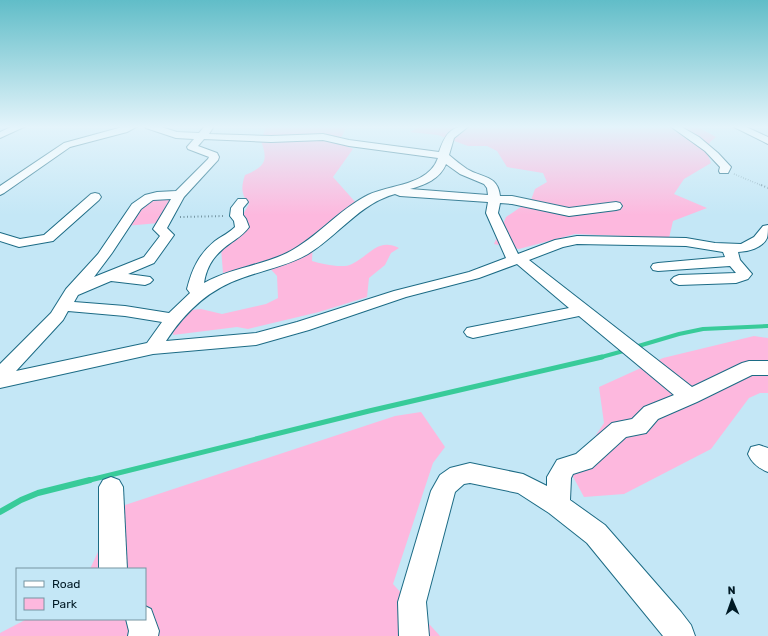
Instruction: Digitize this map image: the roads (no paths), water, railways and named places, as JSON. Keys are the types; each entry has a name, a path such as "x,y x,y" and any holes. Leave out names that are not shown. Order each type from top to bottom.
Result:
{"street":[{"path":"0,191 51,156"},
{"path":"68,299 109,277 149,260 167,235 160,229 180,195 214,157 211,156"},
{"path":"435,156 444,157 464,172 488,182 493,187 494,199 492,214 516,259 690,397"},
{"path":"716,156 726,167 724,171"},
{"path":"153,348 188,302 200,293 227,278 291,257 305,250 367,201 429,178 437,170 444,157"},
{"path":"394,191 449,197 512,200 569,212 616,206"},
{"path":"0,376 44,329 89,275 117,236 124,222 134,210 147,198 180,195"},
{"path":"2,240 19,243 48,238 95,197"},
{"path":"200,293 195,289 202,262 211,252 238,232 242,227 240,219 236,216 237,208 242,202"},
{"path":"658,267 731,255 758,240 768,230"},
{"path":"0,381 153,348 256,339 303,326 400,294 474,275 547,247 577,240 686,242 731,255 744,274 743,276 736,278 679,280"},
{"path":"109,277 145,280"},
{"path":"68,299 125,311 174,319"},
{"path":"473,332 582,310"},
{"path":"0,358 44,329"},
{"path":"558,505 559,477 565,467 584,461 620,430 638,427 651,413 690,397 749,368 768,368"},
{"path":"414,636 412,602 443,491 448,482 458,475 470,473 523,484 558,505 596,534 680,636"},
{"path":"111,488 113,568"},
{"path":"141,620 144,631 143,636"}],"waterway":[{"path":"635,347 679,334 703,329 768,326"},
{"path":"600,358 627,350"},
{"path":"86,481 369,411 600,358"},
{"path":"86,481 90,480"},
{"path":"0,512 21,500 38,493 86,481"}]}
